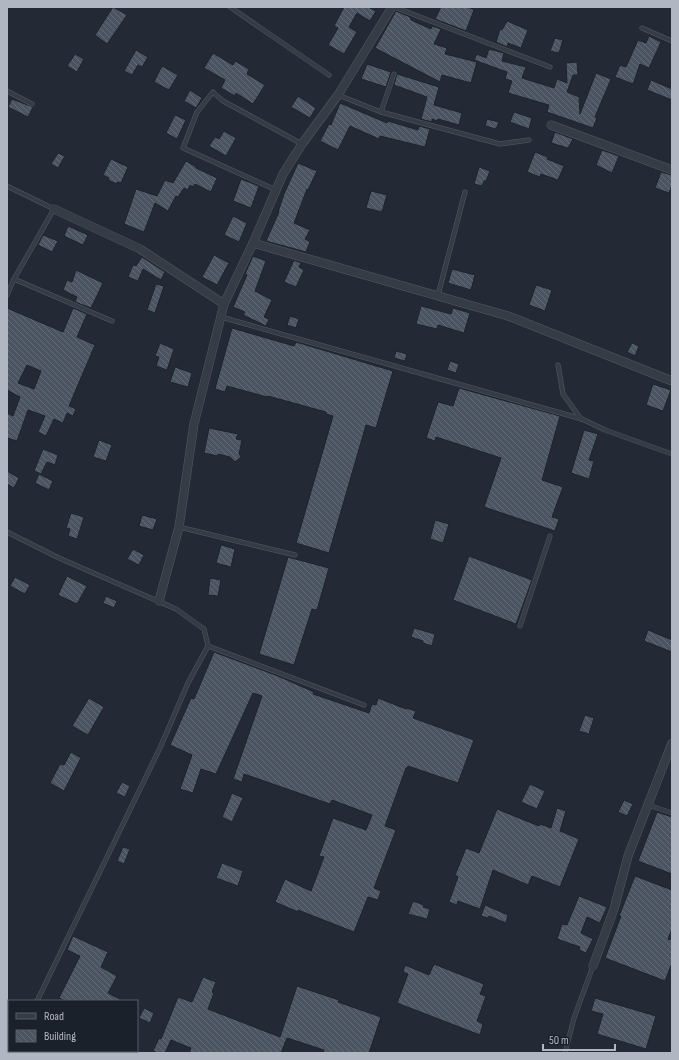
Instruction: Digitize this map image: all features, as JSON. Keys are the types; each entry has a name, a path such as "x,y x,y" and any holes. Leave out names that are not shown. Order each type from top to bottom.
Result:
{"street":[{"path":"159,601 179,527 194,424 224,304 253,243 282,174 338,95 393,7"},
{"path":"551,125 672,170"},
{"path":"54,209 140,249 224,304"},
{"path":"253,243 508,316 672,381"},
{"path":"593,966 614,909 628,856 672,743"}],"lane":[{"path":"230,7 328,75"},
{"path":"393,7 550,66"},
{"path":"642,28 672,41"},
{"path":"381,112 394,74"},
{"path":"7,91 32,104"},
{"path":"276,190 183,148 197,112 213,92 223,101 302,144"},
{"path":"338,95 381,112 500,144 529,140"},
{"path":"7,186 54,209 14,279 7,295"},
{"path":"438,296 465,192"},
{"path":"14,279 112,321"},
{"path":"221,317 582,419 605,430 672,454"},
{"path":"558,364 563,394 582,419"},
{"path":"179,527 295,555"},
{"path":"7,532 59,558 176,609 204,629 208,646 188,683 160,748 74,922 37,1000"},
{"path":"520,626 550,536"},
{"path":"208,646 364,705"},
{"path":"648,805 672,814"},
{"path":"565,1053 574,1018 593,966"}],"building":[{"path":"113,7 127,15 107,44 95,35"},
{"path":"344,7 368,7 376,11 370,21 357,13 349,27 357,32 344,54 328,45 338,28 334,26"},
{"path":"441,7 468,7 474,10 466,31 435,19"},
{"path":"396,11 431,29 432,26 441,29 434,44 447,48 445,54 477,62 471,83 442,75 440,82 375,48"},
{"path":"507,21 528,30 521,48 508,43 507,47 496,42 500,29 502,30"},
{"path":"649,36 661,42 649,68 640,64 633,84 615,77 620,65 626,67 638,40 646,43"},
{"path":"555,38 563,40 559,53 550,51"},
{"path":"489,49 504,53 502,61 526,67 522,78 554,88 557,79 567,83 566,63 577,62 578,75 573,75 567,92 579,97 580,114 596,73 611,79 595,117 597,118 593,128 547,112 549,105 508,93 512,81 505,79 507,72 474,60 477,54 486,58"},
{"path":"136,50 148,57 142,67 138,65 132,75 124,71"},
{"path":"213,53 233,65 235,61 249,69 247,74 265,85 253,104 236,93 235,96 221,88 225,80 204,68"},
{"path":"75,54 84,59 77,72 67,66"},
{"path":"367,64 391,72 386,87 361,79"},
{"path":"162,66 178,75 169,90 154,82"},
{"path":"397,74 439,87 434,105 462,113 459,125 438,119 437,121 432,119 432,122 421,119 427,97 394,85"},
{"path":"651,80 672,89 672,100 647,90"},
{"path":"190,90 202,98 196,108 184,101"},
{"path":"298,96 316,108 310,118 291,107"},
{"path":"12,99 33,107 28,117 8,107"},
{"path":"340,103 387,123 388,121 418,130 419,126 430,129 425,147 380,136 379,139 350,126 338,150 320,141 329,124 331,125"},
{"path":"514,112 532,118 529,129 510,122"},
{"path":"175,115 186,120 177,139 166,133"},
{"path":"487,119 499,122 496,129 485,126"},
{"path":"224,131 236,138 226,156 209,146 215,137 219,139"},
{"path":"555,132 573,139 568,148 551,143"},
{"path":"602,150 619,156 612,173 596,165"},
{"path":"535,152 564,166 558,180 541,174 540,177 527,172"},
{"path":"58,153 65,156 58,168 51,164"},
{"path":"111,159 128,167 121,183 117,182 117,184 108,180 109,178 103,175"},
{"path":"186,161 196,168 217,178 211,192 195,184 193,187 190,185 188,190 184,188 178,197 176,196 168,211 155,203 144,232 124,224 136,189 157,196 165,180 173,183"},
{"path":"298,163 317,171 308,190 307,189 294,223 310,230 305,239 310,242 306,252 266,241"},
{"path":"479,167 490,171 482,186 474,184"},
{"path":"661,172 672,175 672,185 669,193 655,188"},
{"path":"241,179 259,186 251,208 233,201"},
{"path":"371,191 387,195 382,212 366,208"},
{"path":"233,216 247,223 239,242 224,235"},
{"path":"68,226 88,235 83,245 64,236"},
{"path":"43,235 58,241 52,252 38,245"},
{"path":"214,255 229,263 217,285 202,277"},
{"path":"253,256 266,261 255,291 272,300 264,317 269,319 266,326 243,315 245,312 233,307 247,275 245,274"},
{"path":"142,257 165,272 161,280 143,269 138,281 128,277 133,265 136,266"},
{"path":"294,260 301,263 299,267 304,270 296,287 284,282"},
{"path":"452,269 475,275 471,290 448,283"},
{"path":"76,270 103,283 91,308 75,302 77,297 63,290 67,280 72,282"},
{"path":"156,284 164,286 155,313 147,310"},
{"path":"536,285 552,290 545,311 529,305"},
{"path":"421,306 451,314 453,308 470,313 464,333 438,325 437,329 416,324"},
{"path":"7,308 63,332 73,308 87,314 77,337 95,345 69,406 76,409 73,416 67,413 63,423 54,419 46,436 38,432 45,416 28,410 17,441 7,438 7,413 13,416 20,397 7,390","holes":["27,365 41,371 34,389 18,383"]},
{"path":"290,316 299,319 296,328 287,325"},
{"path":"232,328 294,346 296,342 393,371 376,428 366,425 329,553 296,543 333,416 326,414 326,412 227,386 225,392 215,389"},
{"path":"160,343 174,349 167,370 156,366 159,357 155,356"},
{"path":"632,343 639,346 635,356 627,352"},
{"path":"396,351 407,354 405,361 394,358"},
{"path":"450,361 459,364 456,373 447,370"},
{"path":"175,367 192,373 188,387 170,382"},
{"path":"653,384 671,390 663,411 646,405"},
{"path":"459,388 560,416 542,480 563,487 552,517 559,519 555,531 484,507 501,458 436,437 435,441 426,438 438,402 453,406"},
{"path":"209,428 238,434 236,439 242,440 239,454 241,457 235,462 230,457 204,453"},
{"path":"584,430 598,434 589,460 594,461 589,479 571,473"},
{"path":"99,440 112,445 106,461 93,457"},
{"path":"43,449 58,455 55,465 47,462 41,474 34,471"},
{"path":"7,471 19,478 14,488 7,484"},
{"path":"39,474 53,481 49,490 35,483"},
{"path":"71,513 84,517 77,539 68,536 70,529 66,528"},
{"path":"142,515 157,519 153,530 139,526"},
{"path":"435,520 449,524 443,543 430,539"},
{"path":"221,545 235,549 231,567 216,563"},
{"path":"133,549 144,555 139,565 127,559"},
{"path":"469,556 532,580 516,624 453,600"},
{"path":"288,557 329,568 317,610 312,609 294,665 259,654"},
{"path":"67,576 87,586 77,604 58,595"},
{"path":"15,577 30,585 25,594 10,586"},
{"path":"210,578 221,580 218,596 208,595"},
{"path":"106,596 117,601 114,608 103,603"},
{"path":"414,628 435,634 432,646 411,637"},
{"path":"648,630 672,640 672,652 644,641"},
{"path":"214,652 278,676 314,692 313,694 369,713 372,704 376,705 378,698 406,709 416,711 413,718 474,740 458,783 408,766 406,768 385,826 396,830 374,888 381,891 378,900 368,897 354,932 275,902 285,879 311,891 324,857 319,856 333,818 366,830 372,815 332,800 330,804 244,774 242,782 233,779 262,696 253,693 216,774 201,769 193,793 180,789 192,755 170,745 191,698 194,699"},
{"path":"89,698 104,707 88,735 72,726"},
{"path":"585,715 594,718 589,734 579,731"},
{"path":"71,752 81,758 64,791 50,783 60,764 64,765"},
{"path":"122,782 130,786 125,797 116,793"},
{"path":"530,784 545,791 537,809 521,802"},
{"path":"232,793 243,798 232,822 222,817"},
{"path":"624,800 633,804 627,816 618,812"},
{"path":"557,808 566,811 560,831 579,839 560,887 532,876 528,885 493,870 480,909 458,901 457,905 449,902 458,877 455,875 466,848 479,853 497,809 539,826 540,824 551,828"},
{"path":"657,812 672,817 672,874 638,861"},
{"path":"123,847 130,849 124,864 117,861"},
{"path":"222,863 243,871 238,886 216,878"},
{"path":"635,876 672,890 672,929 668,939 672,940 672,963 665,981 605,958 621,916 619,916"},
{"path":"579,896 607,907 600,923 587,917 581,933 593,939 586,953 579,950 580,947 557,939 562,924 567,925"},
{"path":"413,901 430,909 427,919 408,914"},
{"path":"485,905 508,915 506,923 489,916 488,918 481,916"},
{"path":"73,936 108,952 101,967 117,976 108,993 121,1000 64,1000 59,998 80,956 67,950"},
{"path":"434,964 484,984 480,994 486,996 477,1021 483,1024 480,1035 397,1003 408,974 403,972 405,965 429,975"},
{"path":"203,977 216,982 212,992 214,993 208,1009 280,1037 297,986 339,1000 338,1002 381,1017 369,1053 323,1053 324,1050 287,1038 281,1053 189,1053 191,1048 171,1040 165,1053 153,1051 159,1038 161,1039 178,997 192,1002"},
{"path":"595,998 656,1016 646,1049 597,1034 603,1014 591,1011"},
{"path":"144,1008 154,1013 150,1023 139,1018"}]}
